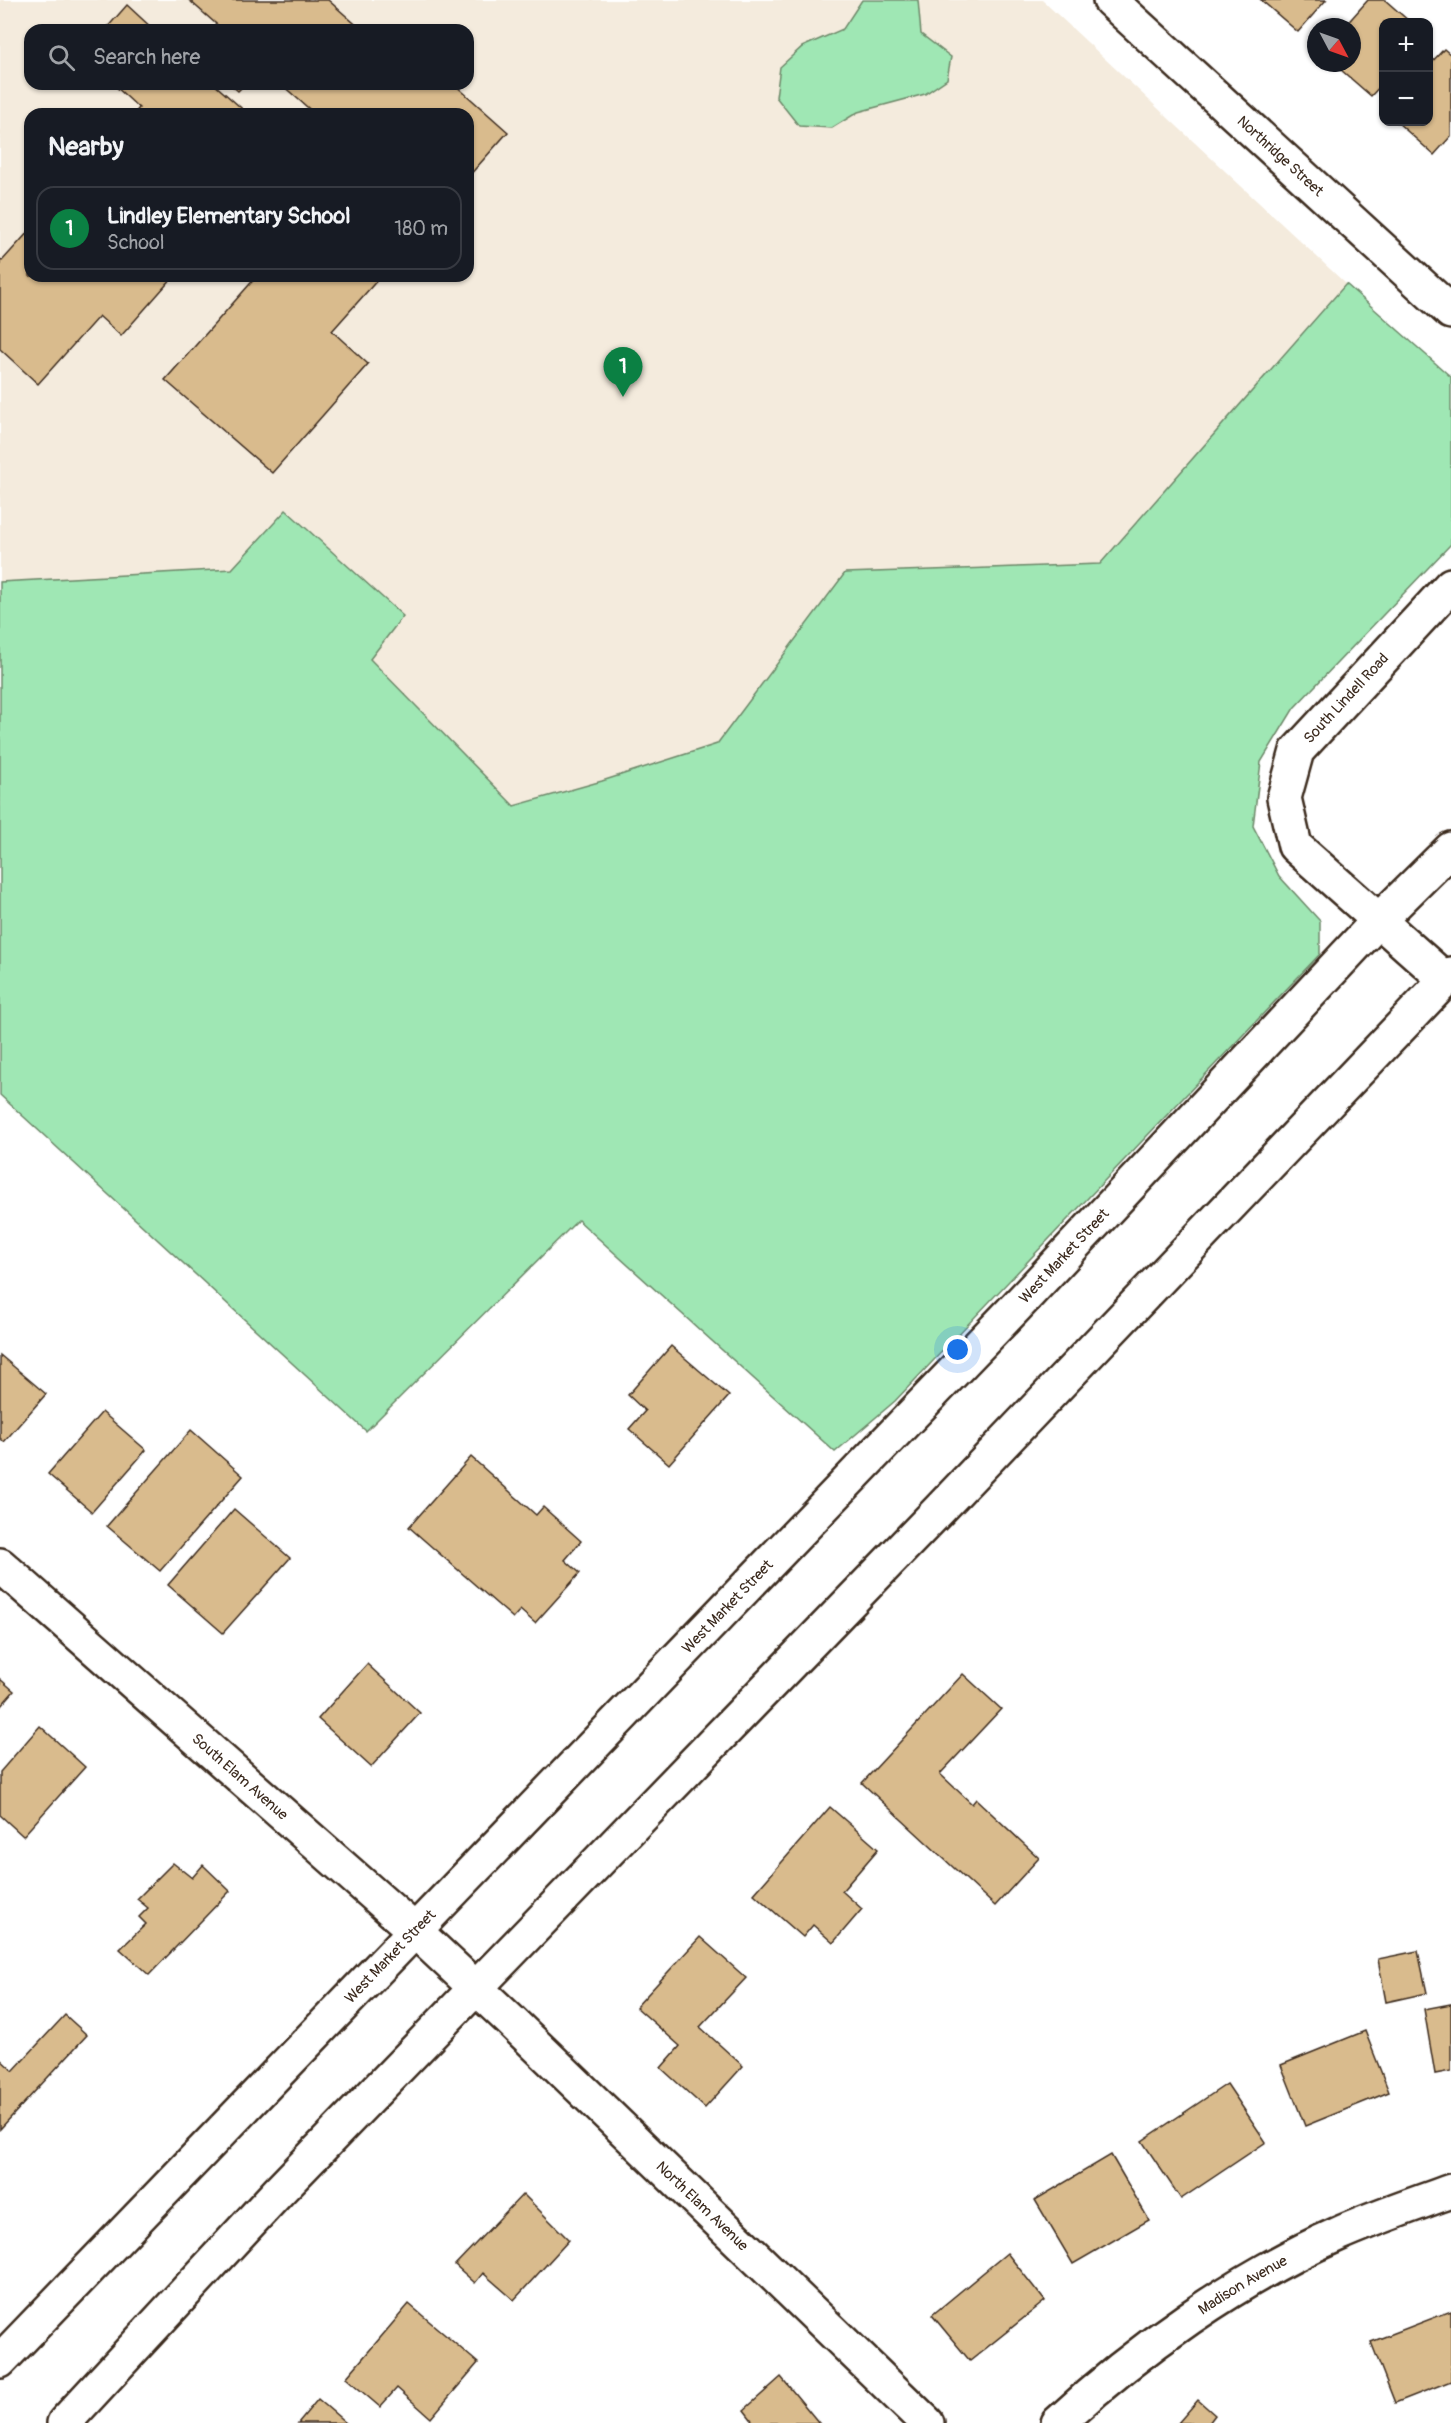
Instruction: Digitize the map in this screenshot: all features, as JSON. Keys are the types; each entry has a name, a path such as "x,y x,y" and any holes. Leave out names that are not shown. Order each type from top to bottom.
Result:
{"main road":[{"name":"Northridge Street","path":"1110,0 1451,312"},
{"name":"South Lindell Road","path":"1448,977 1295,846 1284,798 1297,751 1451,585"},
{"name":"West Market Street","path":"0,2361 1016,1307 1379,920 1451,849"},
{"path":"64,2423 279,2191 477,1989 1448,977"},
{"name":"South Elam Avenue","path":"0,1566 414,1930 477,1989"},
{"name":"North Elam Avenue","path":"477,1989 927,2423"},
{"name":"Madison Avenue","path":"1058,2423 1129,2364 1184,2323 1270,2268 1336,2235 1451,2190"}],"shaded area":[{"path":"0,0 1042,0 1346,284 1100,564 846,573 717,744 514,806 369,659 403,616 287,510 232,569 0,582"}],"green space":[{"path":"862,0 918,0 921,34 951,57 947,79 925,94 858,112 832,128 799,126 776,97 780,67 802,47 843,29"},
{"path":"1346,284 1451,377 1451,544 1294,708 1261,762 1253,826 1279,876 1320,921 1320,954 895,1401 835,1452 578,1220 366,1431 0,1095 0,582 232,569 286,510 403,616 370,659 514,806 717,744 845,573 1100,564"}],"building":[{"path":"189,0 328,0 355,24 216,24"},
{"path":"1261,0 1326,0 1310,18 1307,18 1307,22 1298,32"},
{"path":"1368,0 1385,0 1405,18 1379,18 1379,87 1371,96 1343,72 1361,72 1361,18 1352,18"},
{"path":"127,5 148,24 110,24"},
{"path":"1444,49 1451,55 1451,136 1434,155 1401,126 1433,126 1433,61"},
{"path":"120,90 221,90 241,108 139,108"},
{"path":"288,90 461,90 508,132 474,170 474,108 308,108"},
{"path":"24,237 24,282 169,282 121,336 99,316 38,384 0,349 0,259 2,261"},
{"path":"252,282 376,282 332,331 368,364 272,473 165,380"},
{"path":"671,1346 729,1396 669,1464 629,1429 645,1411 628,1395"},
{"path":"0,1355 46,1394 4,1442 0,1438"},
{"path":"102,1412 146,1450 92,1512 48,1474"},
{"path":"191,1430 243,1476 160,1571 107,1526"},
{"path":"471,1457 536,1515 543,1507 581,1541 565,1560 580,1573 535,1623 520,1610 513,1618 409,1527"},
{"path":"234,1509 290,1558 223,1633 168,1585"},
{"path":"367,1664 420,1713 371,1767 318,1719"},
{"path":"963,1674 1001,1709 940,1774 972,1804 976,1799 1039,1858 995,1906 862,1783"},
{"path":"0,1679 14,1691 0,1707"},
{"path":"40,1726 85,1767 23,1836 0,1815 0,1772"},
{"path":"830,1807 878,1849 842,1891 862,1909 833,1943 813,1925 803,1937 754,1894"},
{"path":"173,1863 192,1878 203,1865 230,1891 149,1975 120,1949 146,1924 139,1917 148,1908 137,1899"},
{"path":"700,1937 746,1978 700,2027 743,2066 705,2108 661,2068 680,2046 636,2007"},
{"path":"1418,1951 1427,1993 1386,2002 1378,1959"},
{"path":"1451,2004 1451,2071 1435,2074 1424,2009"},
{"path":"65,2015 87,2035 0,2129 0,2059 13,2071"},
{"path":"1365,2031 1389,2092 1305,2126 1281,2065"},
{"path":"1227,2084 1266,2142 1181,2199 1142,2141"},
{"path":"1111,2155 1149,2220 1073,2264 1035,2200"},
{"path":"523,2194 569,2240 514,2300 483,2273 475,2283 455,2265"},
{"path":"1007,2253 1045,2301 970,2361 932,2315"},
{"path":"409,2304 478,2363 431,2418 397,2388 380,2407 346,2378"},
{"path":"1451,2311 1451,2381 1395,2403 1371,2342"},
{"path":"781,2377 819,2423 754,2423 744,2410"},
{"path":"318,2399 346,2423 298,2423"},
{"path":"1198,2400 1215,2415 1209,2423 1178,2423"}],"place":[{"name":"Lindley Elementary School","path":"623,397"}]}
